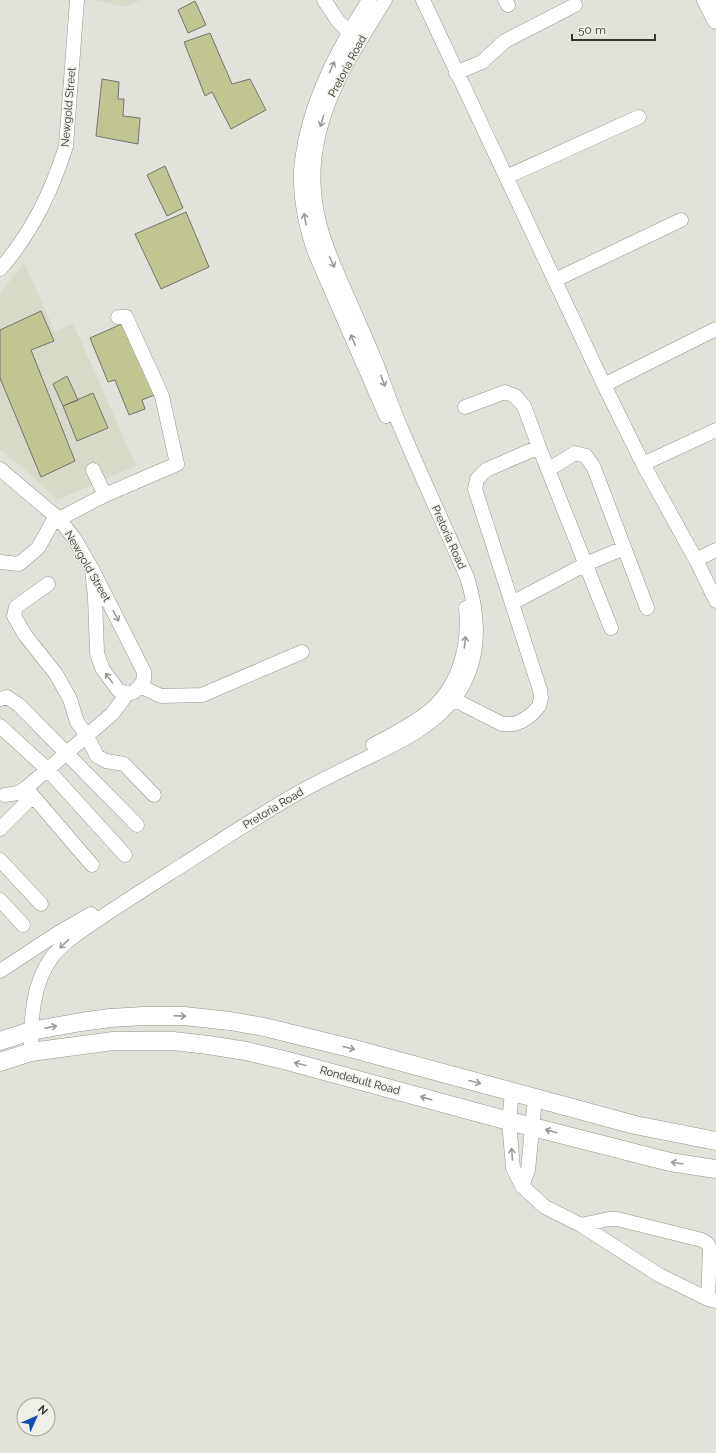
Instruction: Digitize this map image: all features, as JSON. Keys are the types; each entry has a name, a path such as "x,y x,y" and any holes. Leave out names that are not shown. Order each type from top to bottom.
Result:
{"main road":[{"path":"706,0 716,20"},
{"path":"0,1041 31,1031 81,1022 144,1016 184,1016 230,1021 264,1027 354,1049 635,1125 716,1140"},
{"name":"Rondebult Road","path":"0,1062 31,1052 120,1041 173,1041 208,1045 246,1051 284,1060 509,1121 670,1162 716,1169"}],"street":[{"name":"Newgold Street","path":"0,269 38,216 49,194 66,146 77,0"},
{"path":"324,0 338,21 354,37"},
{"name":"Pretoria Road","path":"106,910 284,794 419,718 435,705 458,682 472,662 477,638 476,613 467,577 400,426 375,360 329,255 317,241 320,227 315,199 314,180 315,152 320,126 328,101 369,0"},
{"name":"Pretoria Road","path":"354,37 385,0"},
{"path":"423,0 554,280 643,464 696,560 716,601"},
{"path":"456,73 482,62 505,41 575,5"},
{"path":"506,177 639,117"},
{"path":"554,280 682,220"},
{"path":"0,562 19,564 38,548 57,517 177,464 162,396 126,317 118,317"},
{"path":"604,384 716,329"},
{"path":"465,407 505,392 515,396 524,406 539,448 611,628"},
{"path":"643,464 716,430"},
{"path":"453,700 502,724 514,724 522,721 532,714 539,706 541,698 540,690 475,489 476,479 486,470 539,448"},
{"path":"548,470 575,453 586,456 594,468 647,608"},
{"name":"Newgold Street","path":"0,470 57,517 74,538 92,569 140,662 144,672 144,679 140,686"},
{"path":"94,470 105,496"},
{"path":"512,603 586,564 624,548"},
{"path":"696,560 716,550"},
{"path":"92,569 95,597 97,653 102,668 109,679 118,690 127,694"},
{"path":"48,584 16,607 14,616 25,635 56,674 70,699 77,722 88,736 97,756 106,761 124,764 154,795"},
{"path":"0,829 48,770 112,714 127,694 134,692 140,686 161,696 202,696 302,652"},
{"name":"Pretoria Road","path":"210,843 297,794 418,731 436,718 453,700 458,682"},
{"path":"0,699 6,697 19,705 137,825"},
{"path":"0,726 48,770 125,855"},
{"path":"5,795 30,792"},
{"path":"30,792 92,866"},
{"path":"0,860 41,904"},
{"path":"0,900 23,925"},
{"path":"0,971 58,933 106,910"},
{"path":"31,1052 33,1005 36,988 43,970 53,955 106,910"},
{"path":"512,1092 509,1121 513,1168 522,1186 545,1207 581,1225 659,1275 712,1300 710,1249 708,1244 702,1240 617,1219 609,1219 581,1225"},
{"path":"522,1186 528,1170 535,1098"}],"shaded area":[{"path":"94,0 140,0 125,7"},
{"path":"24,262 55,332 73,323 136,466 57,500 22,467 0,450 0,294"}],"building":[{"path":"195,1 206,25 188,33 178,10"},
{"path":"210,33 232,84 250,79 266,110 231,129 212,92 205,96 184,42"},
{"path":"102,79 119,82 118,99 124,99 123,116 140,118 138,144 96,136"},
{"path":"165,166 183,208 167,216 147,175"},
{"path":"186,212 209,267 161,289 135,234"},
{"path":"41,311 54,341 31,350 75,461 41,477 0,378 0,330"},
{"path":"126,322 157,394 142,400 145,409 129,415 115,380 108,382 90,338"},
{"path":"67,376 78,400 63,406 53,384"},
{"path":"93,393 108,428 77,441 63,406"}]}
